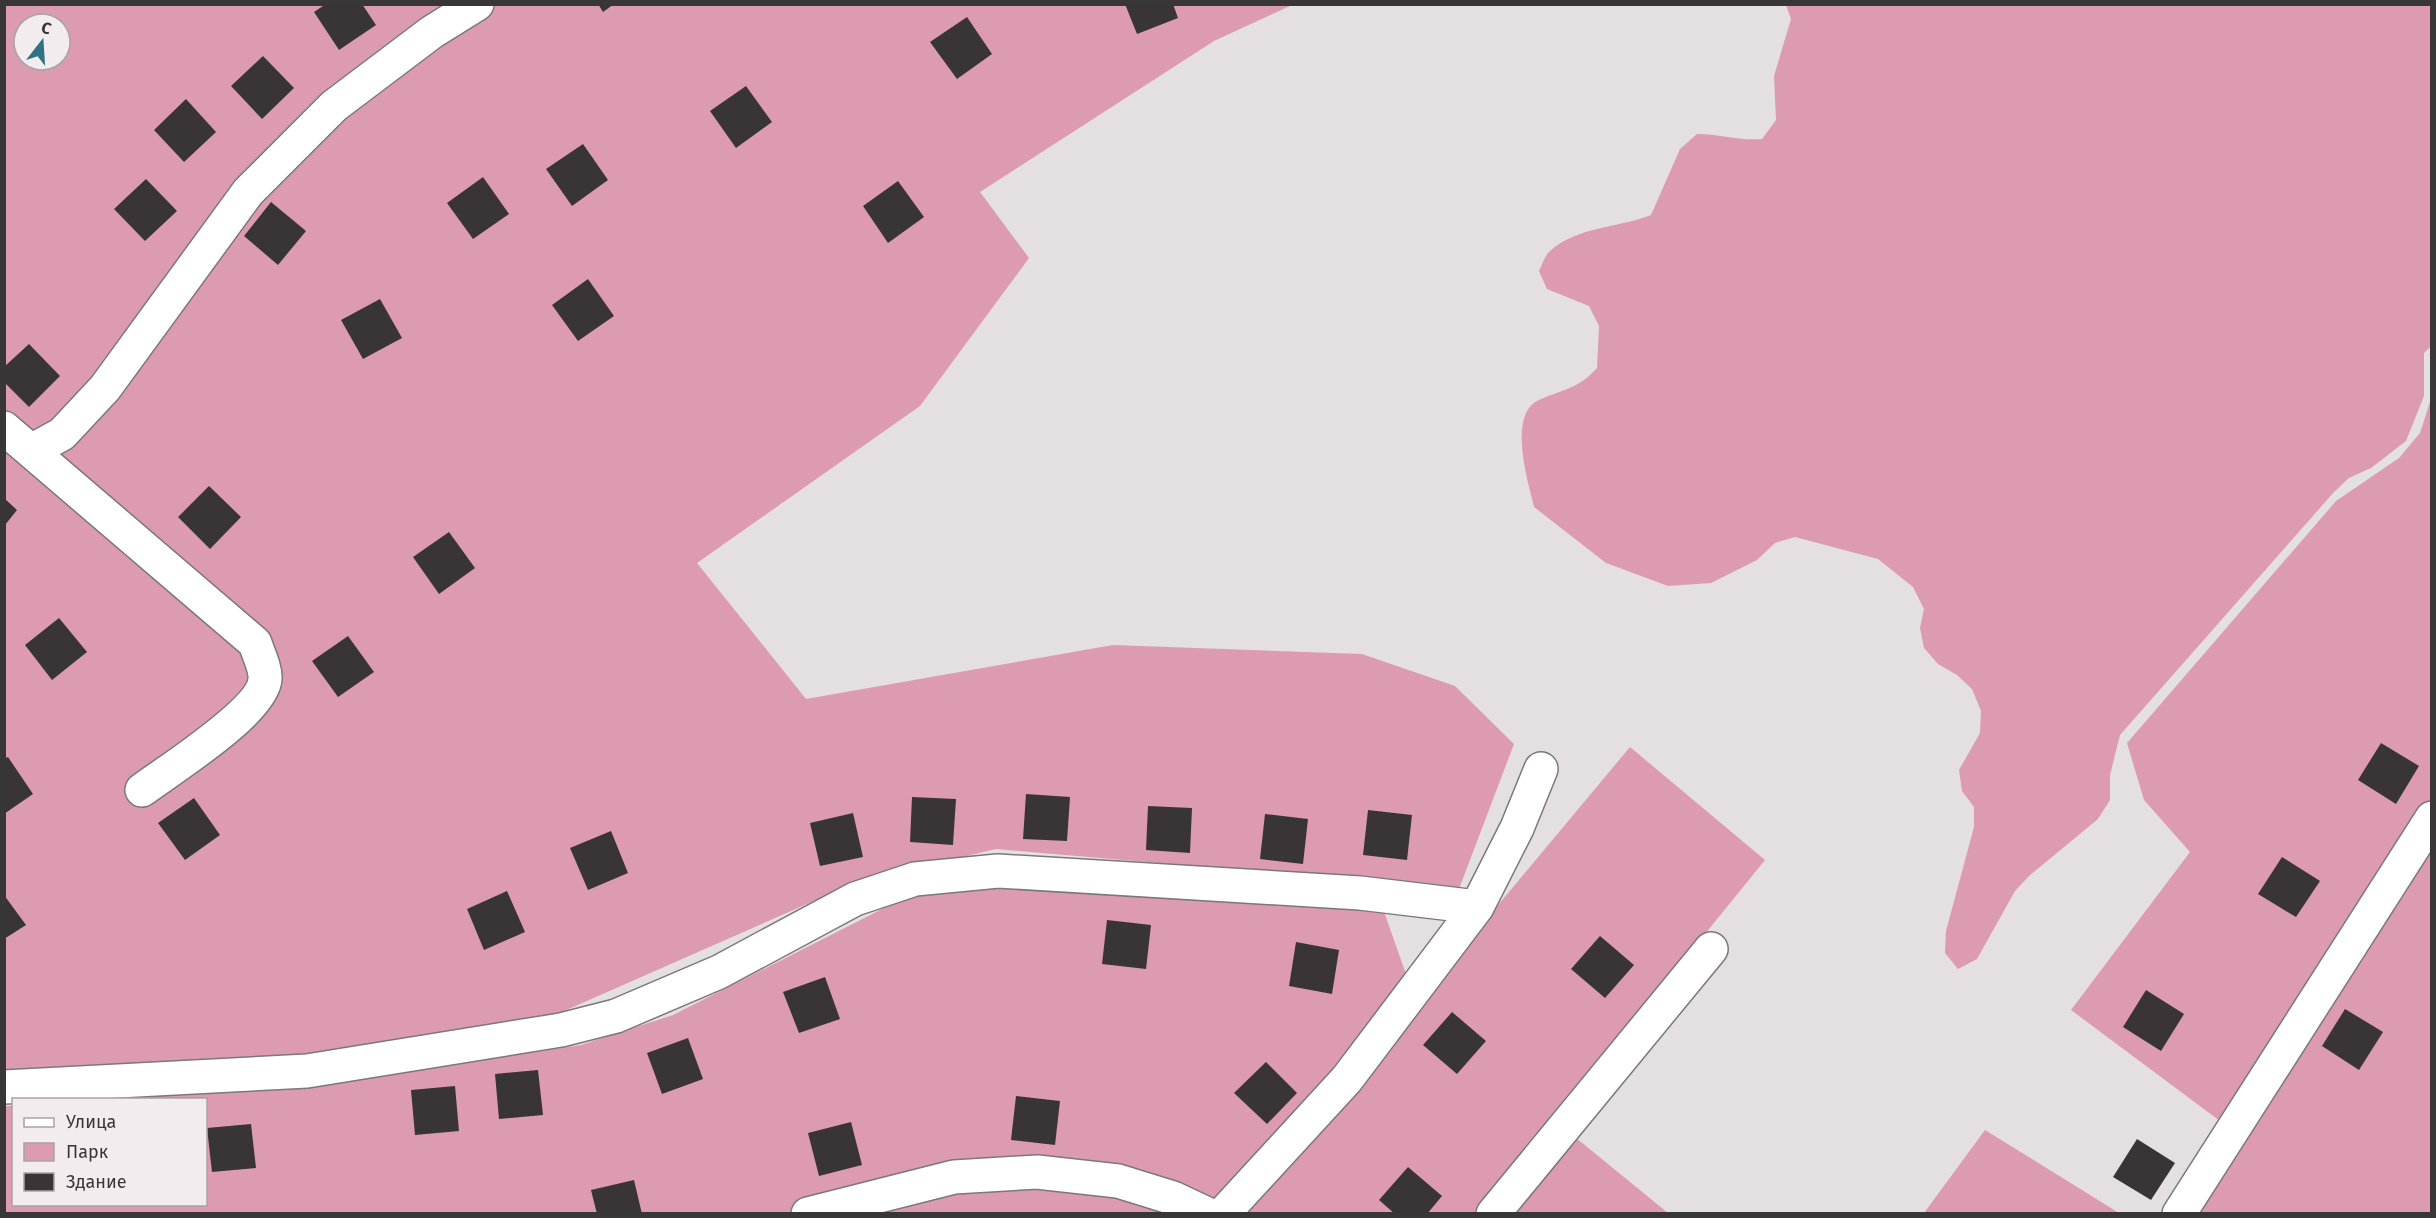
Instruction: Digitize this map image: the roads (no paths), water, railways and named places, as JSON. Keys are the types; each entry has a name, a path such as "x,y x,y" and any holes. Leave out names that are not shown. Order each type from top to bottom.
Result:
{"lane":[{"path":"31,451 62,434 105,388 248,192 334,106 432,32 477,4"},
{"path":"4,428 255,643 266,679 257,699 238,719 142,790"},
{"path":"1223,1214 1347,1079 1477,907 1517,828 1541,769"},
{"path":"2178,1214 2432,818"},
{"path":"4,1087 307,1071 561,1030 616,1017 719,972 855,899 915,879 998,871 1360,893 1477,907"},
{"path":"1493,1214 1711,949"},
{"path":"808,1214 954,1177 1037,1172 1118,1181 1173,1198 1207,1214"}]}
